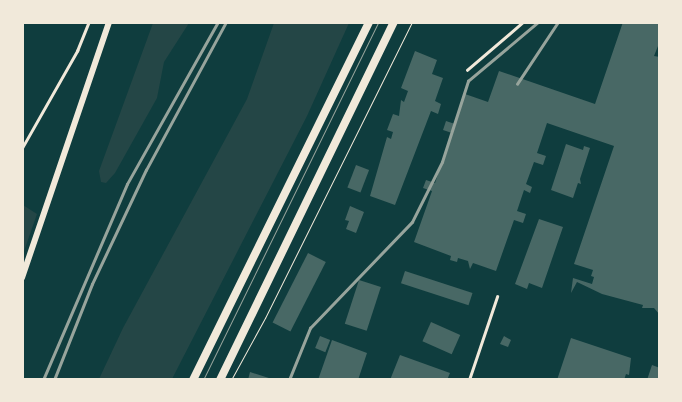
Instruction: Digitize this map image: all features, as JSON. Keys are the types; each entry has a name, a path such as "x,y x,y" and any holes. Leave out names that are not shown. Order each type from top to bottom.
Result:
{"main road":[{"path":"193,380 370,22"},
{"path":"220,380 394,22"}],"street":[{"path":"22,278 110,22"}],"lane":[{"path":"22,148 77,51 89,22"},
{"path":"467,70 523,22"},
{"path":"469,380 497,297"}],"path":[{"path":"231,380 266,318 412,22"}],"shaded area":[{"path":"153,23 189,23 164,62 157,98 115,173 106,183 101,182 99,171"},
{"path":"274,23 349,23 307,116 172,379 99,379 123,328 247,99"},
{"path":"22,205 37,214 23,254"}],"building":[{"path":"623,22 660,22 660,41 654,56 660,57 660,315 654,308 642,308 643,305 602,294 577,282 571,293 573,278 592,284 594,277 591,276 593,270 574,264 614,146 547,123 537,153 546,156 543,165 534,162 526,184 532,187 530,193 524,190 517,211 526,214 523,223 514,220 496,271 473,263 470,269 468,261 458,258 457,262 450,260 451,256 414,242 432,191 423,188 426,180 435,183 452,133 443,130 446,121 455,124 465,94 488,102 499,71 595,104"},
{"path":"415,51 437,60 432,74 443,78 435,101 441,104 438,114 431,111 395,205 370,196 387,137 391,139 393,132 387,130 393,114 399,116 401,100 404,102 408,91 401,88"},
{"path":"566,144 583,150 584,146 590,148 580,179 581,184 578,183 573,198 551,190"},
{"path":"356,165 369,170 360,192 347,187"},
{"path":"350,206 364,212 356,233 346,229 349,221 345,220"},
{"path":"539,219 563,227 542,288 529,283 527,289 515,284"},
{"path":"308,253 326,262 290,332 273,322"},
{"path":"405,271 473,293 469,305 401,283"},
{"path":"359,280 381,287 367,331 345,324"},
{"path":"431,322 460,335 452,354 422,341"},
{"path":"320,336 330,340 325,352 315,348"},
{"path":"504,336 511,340 508,347 500,344"},
{"path":"571,338 631,358 629,375 626,374 624,380 557,380"},
{"path":"332,340 367,353 358,380 318,380"},
{"path":"400,355 450,373 447,380 390,380"},
{"path":"652,365 660,368 660,380 647,380"},
{"path":"250,372 272,379 272,380 248,380"}],"tram line":[{"path":"203,380 378,22"}],"railway":[{"path":"43,380 127,184 218,22"},
{"path":"54,380 92,284 146,170 226,22"},
{"path":"289,380 310,328 412,222 442,162 468,81 538,22"},
{"path":"517,84 558,22"}]}
